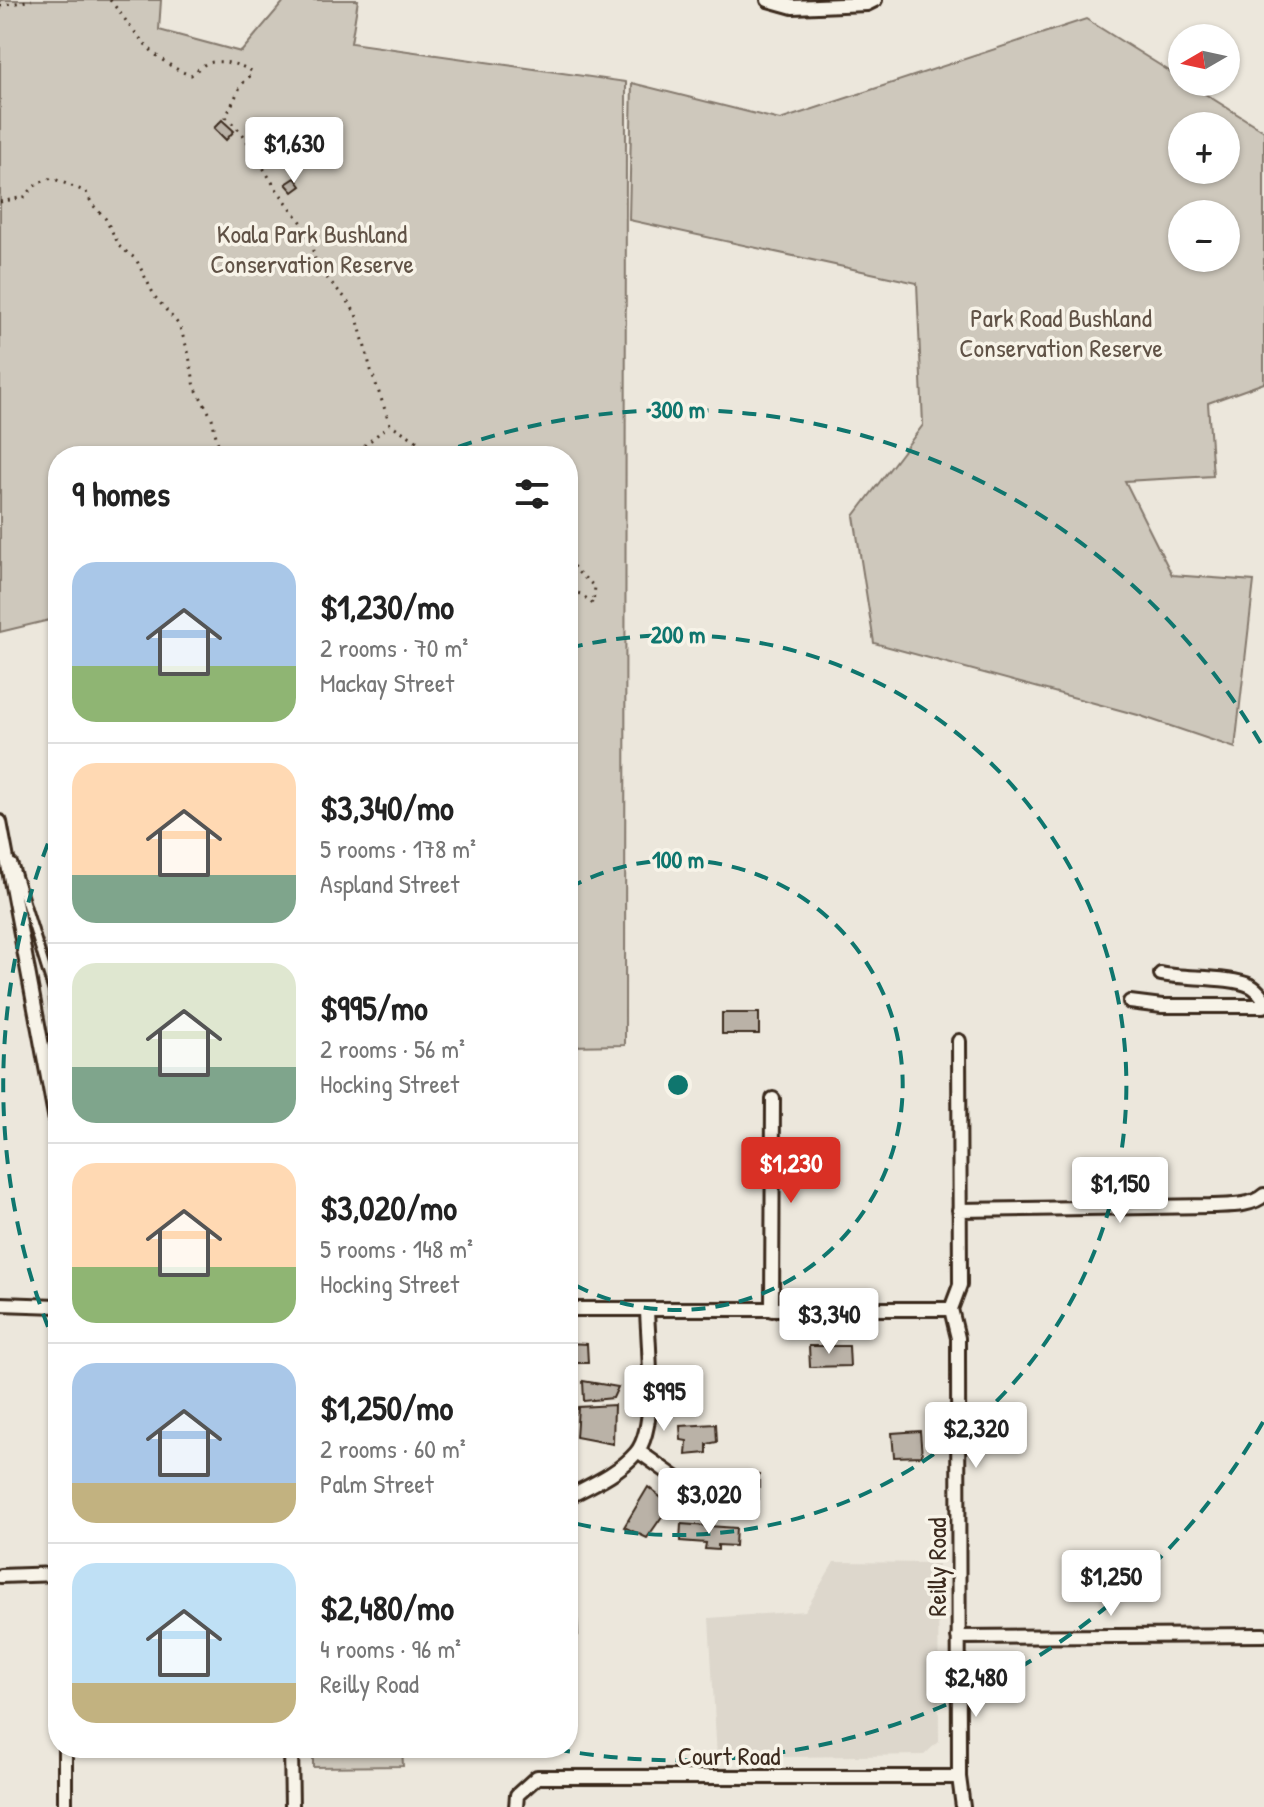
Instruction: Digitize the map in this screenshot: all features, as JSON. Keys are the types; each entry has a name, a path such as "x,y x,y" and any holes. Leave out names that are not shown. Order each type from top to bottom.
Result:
{"street":[{"path":"768,0 793,7 867,4 875,0"},
{"path":"0,822 48,1078"},
{"path":"1161,974 1247,984 1264,999"},
{"path":"1130,1002 1162,1006 1264,1006"},
{"name":"Reilly Road","path":"959,1041 960,1285 951,1309 958,1338 959,1777 963,1807"},
{"path":"772,1310 773,1099"},
{"path":"959,1210 1210,1206 1250,1203 1264,1195"},
{"path":"0,1304 48,1306"},
{"path":"578,1309 951,1309"},
{"path":"578,1492 609,1475 638,1451 645,1435 649,1401 647,1310"},
{"path":"638,1451 686,1485"},
{"path":"0,1576 48,1574"},
{"path":"958,1637 1264,1635"},
{"path":"65,1758 65,1807"},
{"path":"291,1758 292,1807"},
{"name":"Court Road","path":"516,1807 517,1795 537,1777 959,1777"}],"lane":[{"path":"0,822 48,976"}],"path":[{"path":"0,6 32,0"},
{"path":"110,0 153,53 174,69 191,75 207,63 227,62 254,72"},
{"path":"250,76 236,93 226,117 242,133 275,187 302,223 317,267 356,314 390,424 423,446"},
{"path":"0,202 24,197 38,183 52,178 86,192 105,218 120,247 136,259 155,297 179,325 195,387 212,418 219,446"},
{"path":"364,446 390,424"},
{"path":"578,572 595,587 593,604 578,593"}],"shaded area":[{"path":"834,1562 938,1563 939,1741 924,1755 717,1758 709,1618 805,1611"}],"green space":[{"name":"Koala Park Bushland Conservation Reserve","path":"0,0 161,0 159,30 241,52 285,0 358,0 351,43 626,82 625,1045 578,1046 578,446 48,446 48,620 0,632"},
{"name":"Park Road Bushland Conservation Reserve","path":"1086,19 1168,70 1168,96 1208,96 1234,112 1168,112 1168,184 1240,184 1240,116 1264,131 1264,383 1208,403 1213,476 1125,481 1172,575 1254,581 1235,748 1138,715 874,643 854,516 923,425 917,283 629,220 632,83 780,120"},
{"path":"313,1758 403,1758 403,1766 313,1767"}],"building":[{"path":"222,120 234,131 226,140 214,128"},
{"path":"295,178 301,186 293,192 286,184"},
{"path":"722,1013 759,1013 759,1034 722,1034"},
{"path":"578,1344 587,1344 588,1363 578,1363"},
{"path":"809,1346 849,1346 850,1366 810,1367"},
{"path":"583,1381 618,1387 613,1398 584,1401"},
{"path":"698,1392 699,1407 683,1408 682,1393"},
{"path":"614,1405 613,1444 578,1437 578,1407"},
{"path":"716,1424 717,1442 707,1444 707,1453 686,1455 687,1441 681,1440 680,1426"},
{"path":"920,1431 922,1456 894,1457 892,1433"},
{"path":"728,1475 759,1475 759,1499 729,1499"},
{"path":"648,1487 670,1505 647,1538 624,1527"},
{"path":"681,1524 736,1528 735,1546 718,1545 718,1550 705,1549 706,1543 680,1541"}]}
